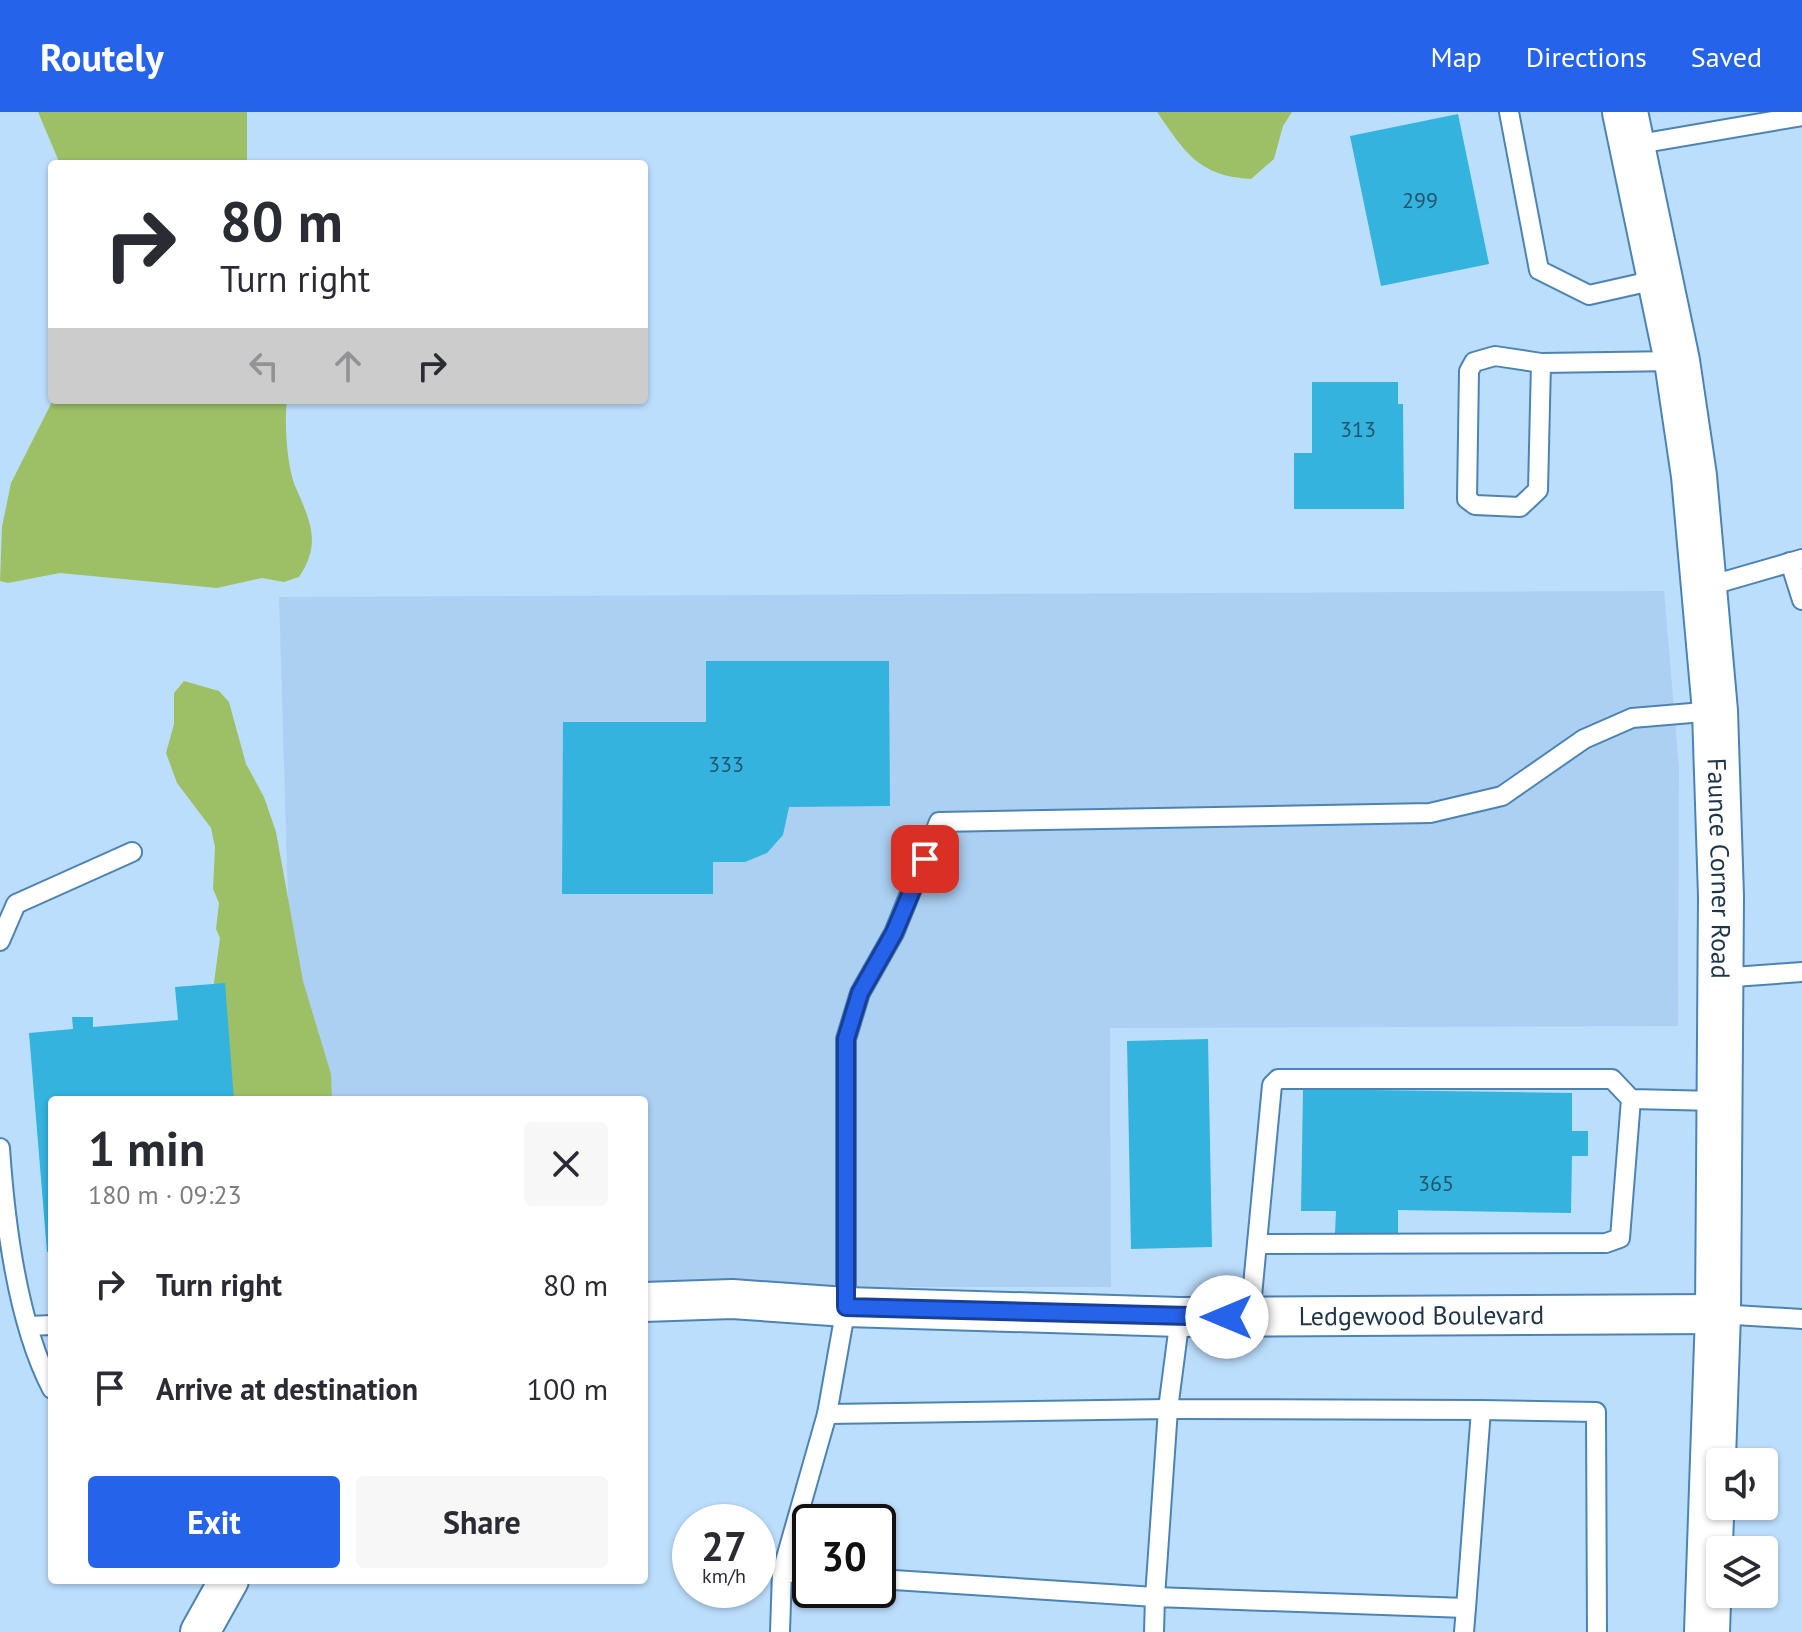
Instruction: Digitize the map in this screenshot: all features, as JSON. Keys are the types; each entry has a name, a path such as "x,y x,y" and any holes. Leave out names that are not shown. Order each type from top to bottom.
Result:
{"main road":[{"name":"Faunce Corner Road","path":"1629,129 1677,361 1705,587 1715,711 1720,978 1718,1314 1707,1632"}],"street":[{"name":"Ledgewood Boulevard","path":"648,1302 732,1299 846,1307 1180,1317 1718,1314"},
{"path":"200,1632 224,1584"}],"lane":[{"path":"1509,112 1539,270 1589,295 1661,279"},
{"path":"1629,129 1802,116"},
{"path":"1541,363 1538,490 1520,507 1475,505 1467,499 1469,371 1474,362 1495,356 1541,363 1677,361"},
{"path":"1705,587 1796,560 1802,600"},
{"path":"780,1632 782,1572 827,1414 846,1307 846,1039 860,993 894,933 939,822 1430,813 1502,796 1561,753 1632,718 1715,711"},
{"path":"0,941 16,904 132,852"},
{"path":"1720,978 1802,972"},
{"path":"1250,1317 1272,1085 1278,1079 1612,1079 1631,1099 1717,1101"},
{"path":"1257,1244 1606,1243 1620,1238 1631,1099"},
{"path":"0,1148 4,1207 36,1358 48,1381"},
{"path":"1718,1314 1802,1319"},
{"path":"1154,1632 1168,1409 1180,1317"},
{"path":"29,1326 48,1325"},
{"path":"827,1414 1168,1409 1596,1412 1597,1632"},
{"path":"1464,1632 1481,1410"},
{"path":"782,1572 792,1573"},
{"path":"896,1580 1155,1597 1466,1608"}],"shaded area":[{"path":"1664,591 1679,768 1678,1026 1110,1028 1111,1287 648,1287 648,1096 294,1096 279,597"}],"green space":[{"path":"38,112 247,112 247,160 58,160"},
{"path":"1157,112 1292,112 1283,126 1274,159 1251,179 1233,177 1205,167 1185,150"},
{"path":"51,404 287,404 288,457 309,522 310,553 299,577 284,582 262,578 217,588 60,573 8,583 0,581 2,527 11,483"},
{"path":"184,681 219,691 229,702 246,764 264,797 276,832 303,981 331,1074 332,1096 224,1096 209,1020 220,938 216,929 219,903 213,889 215,847 211,828 177,783 166,753 174,724 174,693"}],"building":[{"path":"1458,114 1489,264 1381,286 1350,136"},
{"path":"1312,382 1398,382 1398,404 1403,404 1404,509 1294,509 1294,453 1312,453"},
{"path":"706,661 889,661 890,806 789,807 783,835 767,853 745,862 713,862 713,894 562,894 563,722 706,722"},
{"path":"225,983 234,1096 48,1096 47,1252 29,1033 73,1029 72,1017 93,1017 93,1027 178,1020 175,987"},
{"path":"1208,1039 1212,1247 1131,1249 1127,1041"},
{"path":"1303,1089 1572,1093 1572,1131 1588,1131 1588,1156 1572,1156 1571,1213 1398,1210 1398,1234 1335,1233 1336,1211 1301,1211"}],"route":[{"path":"925,859 894,933 860,993 846,1039 846,1307 1227,1317"}]}
